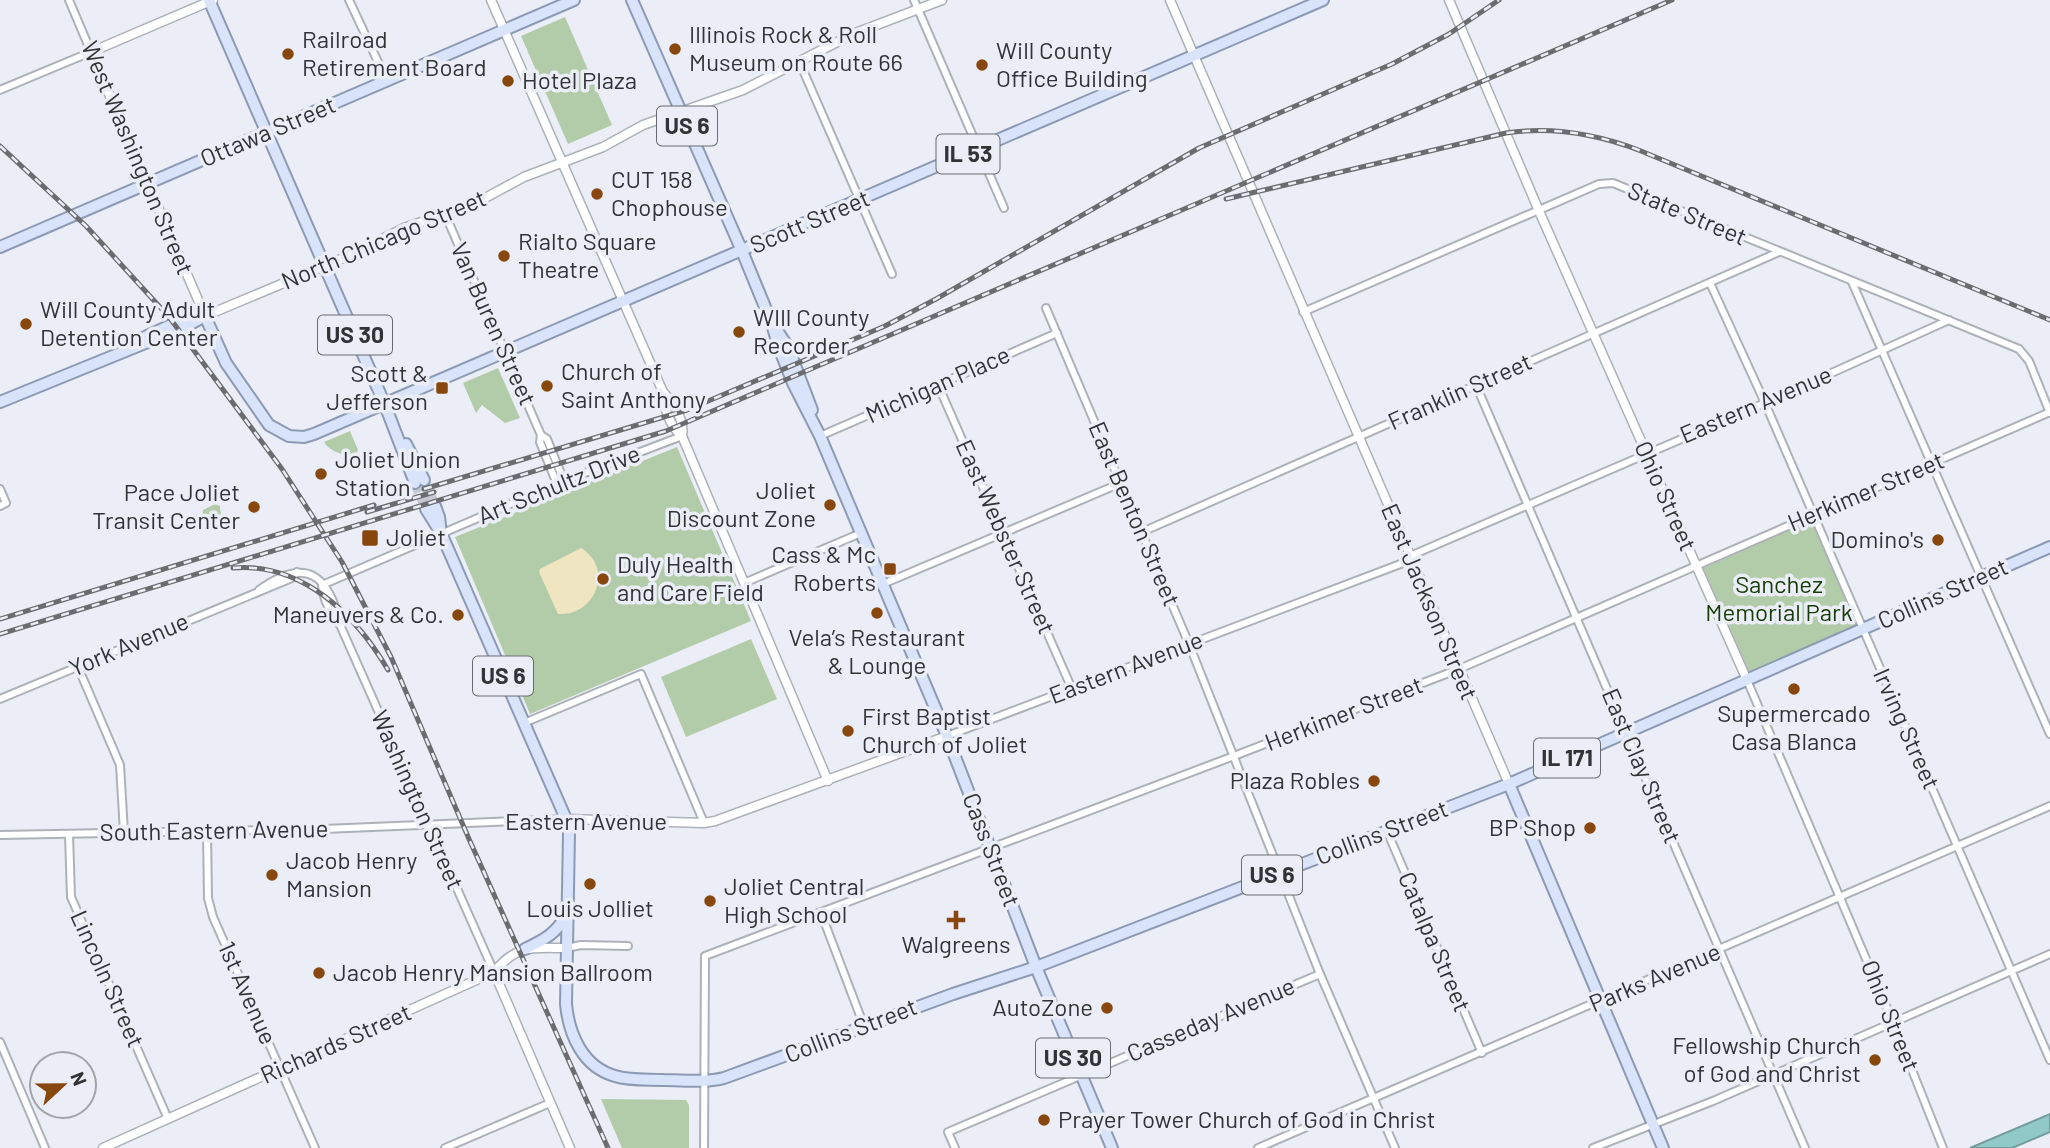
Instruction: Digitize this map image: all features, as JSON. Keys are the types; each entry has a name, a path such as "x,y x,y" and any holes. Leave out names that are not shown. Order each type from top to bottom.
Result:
{"main road":[{"name":"US 30","path":"210,0 384,405"},
{"name":"Ottawa Street","path":"0,247 574,0"},
{"name":"Cass Street","path":"632,0 742,251 788,371 820,436 947,736 1036,967 1112,1148"},
{"name":"Scott Street","path":"205,316 226,363 269,425 284,435 295,437 314,434 860,201 1194,56 1311,2 1323,0"},
{"path":"0,402 112,355 149,334 184,319 205,316"},
{"path":"384,405 419,482"},
{"name":"US 6","path":"431,508 439,517 441,533 566,819 569,833 566,948"},
{"name":"Collins Street","path":"566,948 568,1017 574,1038 593,1065 617,1077 705,1081 724,1078 1036,967 1508,784 2050,547"},
{"name":"East Jackson Street","path":"1508,784 1663,1148"},
{"path":"525,948 556,931 567,913"}],"street":[{"name":"West Washington Street","path":"69,0 205,316"},
{"path":"0,90 210,0"},
{"path":"349,0 387,81"},
{"path":"491,0 623,303 663,391 673,402 683,428 682,436 828,782"},
{"path":"914,0 1004,208"},
{"name":"North Chicago Street","path":"205,316 325,266 404,228 491,195 524,177 603,147 643,125 743,90 853,34 942,0"},
{"name":"East Jackson Street","path":"1170,0 1508,784"},
{"name":"Ohio Street","path":"1448,0 1840,897 1943,1148"},
{"path":"799,61 892,274"},
{"name":"State Street","path":"1303,312 1599,184 1613,183 2019,349 2029,361 2050,412"},
{"name":"Van Buren Street","path":"444,214 541,435 540,442 561,482"},
{"name":"Franklin Street","path":"1142,532 1779,252"},
{"path":"1852,282 2050,734"},
{"name":"Irving Street","path":"1710,283 1765,403 2050,1060"},
{"name":"East Benton Street","path":"1046,308 1189,644 1320,974 1395,1148"},
{"name":"Eastern Avenue","path":"428,826 566,819 704,823 828,782 1410,558 1949,320"},
{"name":"Michigan Place","path":"820,436 1057,333"},
{"name":"East Webster Street","path":"938,385 1072,689"},
{"name":"East Clay Street","path":"1476,385 1805,1148"},
{"name":"Herkimer Street","path":"705,1081 705,956 1234,757 1458,669 2050,412"},
{"name":"Art Schultz Drive","path":"322,584 561,482 682,436"},
{"path":"883,584 1121,483"},
{"path":"0,489 3,504"},
{"path":"744,583 861,533"},
{"name":"York Avenue","path":"0,699 259,590 290,572 311,574 322,584"},
{"name":"Washington Street","path":"322,584 323,595 341,627 494,972"},
{"path":"78,667 120,765 124,832"},
{"path":"524,723 641,674 704,823"},
{"name":"Parks Avenue","path":"1258,1148 1271,1146 2050,806"},
{"name":"South Eastern Avenue","path":"0,835 428,826"},
{"name":"Catalpa Street","path":"1387,831 1482,1052"},
{"name":"1st Avenue","path":"207,832 208,898 213,917 315,1148"},
{"name":"Lincoln Street","path":"69,834 71,897 168,1119"},
{"path":"821,913 864,1026"},
{"path":"525,948 628,946"},
{"name":"Richards Street","path":"103,1148 494,972 508,956 525,948"},
{"path":"1593,1148 1773,1074 2050,954"},
{"path":"494,972 570,1148"},
{"name":"Casseday Avenue","path":"956,1148 948,1132 1320,974"},
{"path":"0,1042 45,1148"},
{"path":"704,1148 705,1081"},
{"path":"445,1148 550,1103"}],"green space":[{"path":"565,17 612,125 568,144 521,36"},
{"path":"498,368 520,418 505,423 482,405 476,413 463,383"},
{"path":"350,431 358,450 356,453 338,453 324,442"},
{"name":"Duly Health and Care Field","path":"677,447 751,621 530,714 455,537"},
{"path":"215,504 220,506 221,517 201,523 203,510"},
{"path":"198,514 195,527 176,530 180,519"},
{"name":"Sanchez Memorial Park","path":"1812,519 1861,628 1748,676 1699,570"},
{"path":"751,639 777,699 686,737 661,677"},
{"path":"601,1099 686,1100 689,1105 689,1148 622,1148"}],"sand":[{"path":"581,548 597,567 596,589 591,599 582,607 571,613 558,614 540,569"}],"water":[{"path":"2050,1114 2050,1132 2012,1148 1970,1148"}],"tunnel":[{"path":"424,480 435,506"},
{"path":"415,483 426,509"}],"railway":[{"path":"424,489 687,410 885,326 1199,148 1392,64 1449,34 1499,0"},
{"path":"0,634 666,431 1672,0"},
{"path":"1226,199 1506,133 1541,130 1575,133 1641,151 2050,320"},
{"path":"0,146 86,226 169,317 282,469 342,562 391,657 469,839 608,1148"},
{"path":"367,512 434,492"},
{"path":"0,619 374,505"},
{"path":"233,568 258,568 282,574 304,583 324,596 360,630 388,670"}],"place":[{"name":"Illinois Rock & Roll Museum on Route 66","path":"675,49"},
{"name":"Railroad Retirement Board","path":"288,54"},
{"name":"Will County Office Building","path":"982,65"},
{"name":"Hotel Plaza","path":"508,81"},
{"name":"CUT 158 Chophouse","path":"597,194"},
{"name":"Rialto Square Theatre","path":"504,256"},
{"name":"Will County Adult Detention Center","path":"26,324"},
{"name":"WIll County Recorder","path":"739,332"},
{"name":"Church of Saint Anthony","path":"547,386"},
{"name":"Scott & Jefferson","path":"442,388"},
{"name":"Joliet Union Station","path":"321,474"},
{"name":"Joliet Discount Zone","path":"830,505"},
{"name":"Pace Joliet Transit Center","path":"254,507"},
{"name":"Joliet","path":"370,538"},
{"name":"Domino's","path":"1938,540"},
{"name":"Cass & Mc Roberts","path":"890,569"},
{"name":"Duly Health and Care Field","path":"603,579"},
{"name":"Vela’s Restaurant & Lounge","path":"877,613"},
{"name":"Maneuvers & Co.","path":"458,615"},
{"name":"Supermercado Casa Blanca","path":"1794,689"},
{"name":"First Baptist Church of Joliet","path":"848,731"},
{"name":"Plaza Robles","path":"1374,781"},
{"name":"BP Shop","path":"1590,828"},
{"name":"Jacob Henry Mansion","path":"272,875"},
{"name":"Louis Jolliet","path":"590,884"},
{"name":"Joliet Central High School","path":"710,901"},
{"name":"Walgreens","path":"956,920"},
{"name":"Jacob Henry Mansion Ballroom","path":"319,973"},
{"name":"AutoZone","path":"1107,1008"},
{"name":"Fellowship Church of God and Christ","path":"1875,1060"},
{"name":"Prayer Tower Church of God in Christ","path":"1044,1120"}]}
